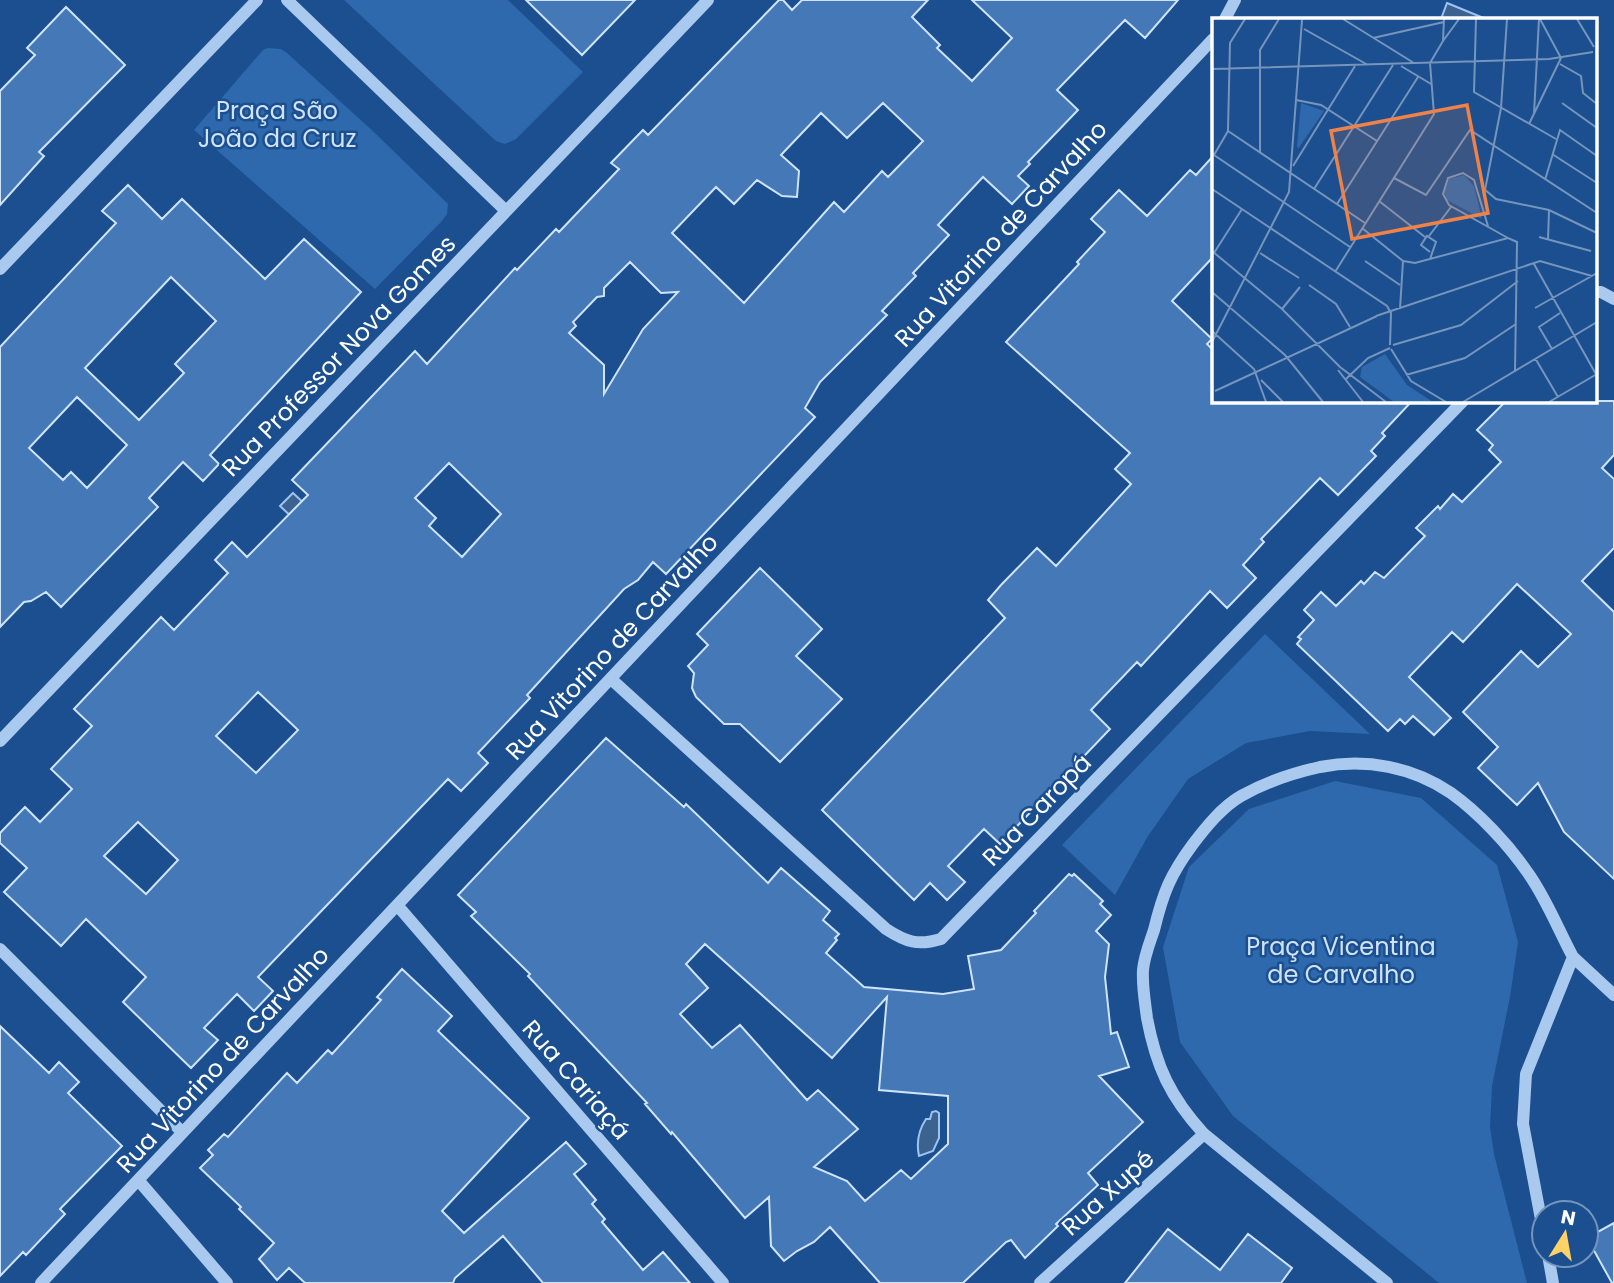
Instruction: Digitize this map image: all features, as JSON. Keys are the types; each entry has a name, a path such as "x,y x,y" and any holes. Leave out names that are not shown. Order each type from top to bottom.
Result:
{"street":[{"path":"0,269 257,0"},
{"path":"287,0 506,211"},
{"name":"Rua Professor Nova Gomes","path":"0,741 708,0"},
{"path":"1226,18 1235,0"},
{"name":"Rua Vitorino de Carvalho","path":"41,1283 1212,40"},
{"path":"1596,292 1614,299"},
{"name":"Rua Caropá","path":"611,679 886,929 903,940 916,944 941,939 1462,402"},
{"path":"1387,1283 1204,1134 1185,1113 1164,1080 1152,1044 1144,1001 1143,969 1164,891 1182,859 1207,826 1239,797 1272,781 1306,770 1339,763 1372,764 1415,773 1450,793 1481,818 1528,873 1573,957 1614,995"},
{"name":"Rua Cariaçá","path":"397,905 723,1283"},
{"path":"0,949 182,1132"},
{"path":"1537,1199 1523,1124 1526,1074 1573,957"},
{"name":"Rua Xupé","path":"1040,1283 1204,1134"},
{"path":"139,1181 227,1283"}],"green space":[{"name":"Praça São João da Cruz","path":"344,0 508,0 583,72 516,139 505,144 496,141"},
{"name":"Praça São João da Cruz","path":"281,49 287,53 448,204 447,214 442,221 375,289 194,130 263,50"},
{"path":"1265,634 1370,734 1310,731 1246,743 1188,779 1148,836 1115,895 1062,845"},
{"name":"Praça Vicentina de Carvalho","path":"1335,781 1421,798 1497,865 1518,942 1492,1086 1490,1127 1494,1154 1527,1283 1439,1283 1233,1116 1180,1042 1163,947 1189,867 1249,809"}],"shaded area":[{"path":"1447,3 1484,18 1441,18"},
{"path":"293,493 324,522 311,535 280,506"},
{"path":"932,1112 939,1113 939,1138 933,1151 919,1156 921,1128 926,1119 930,1119"}],"building":[{"path":"526,0 635,0 582,55"},
{"path":"779,0 783,0 792,10 802,0 928,0 912,17 940,45 937,48 972,81 1012,38 972,0 1178,0 1145,38 1125,20 1057,90 1078,110 1018,176 1029,186 1012,204 983,177 938,225 949,235 913,273 916,276 882,311 887,315 820,382 805,408 815,417 666,574 653,562 638,580 624,589 527,695 530,698 478,753 488,763 461,791 448,779 258,977 273,991 254,1011 237,994 204,1028 218,1040 191,1068 123,1002 146,977 86,919 61,946 4,892 27,868 0,843 0,833 25,807 40,822 72,789 51,769 92,726 74,709 161,617 174,630 228,573 215,560 232,542 247,557 308,495 292,480 415,351 427,364 515,268 517,270 556,229 559,232 619,169 611,163 643,130 648,135","holes":["883,103 923,141 888,177 882,171 844,212 834,202 744,303 672,233 716,187 734,204 757,180 782,196 797,197 799,171 781,155 821,113 847,138","630,262 661,293 678,292 643,329 604,394 604,365 569,333 576,326 573,322 597,297 604,296 604,288","449,463 501,514 462,557 429,526 436,518 415,498","258,692 298,730 256,773 216,736","138,822 178,860 146,894 104,856"]},
{"path":"66,7 125,65 39,152 44,156 0,205 0,91 35,55 27,48"},
{"path":"1212,157 1212,258 1172,301 1212,339 1207,344 1212,349 1212,402 1411,402 1382,433 1385,436 1371,451 1376,456 1338,495 1320,478 1261,539 1264,542 1243,565 1256,578 1227,608 1210,591 1141,666 1137,662 1091,710 1110,729 1000,844 984,829 948,866 965,882 947,900 930,883 914,900 822,810 1005,618 988,600 1001,585 1037,548 1056,566 1131,484 1115,469 1130,453 1006,342 1105,232 1091,219 1119,190 1147,216 1190,170 1196,175"},
{"path":"128,185 162,219 182,199 265,279 304,239 361,292 210,455 219,464 203,481 183,462 149,498 158,507 61,607 46,592 24,602 0,627 0,347 116,223 102,211","holes":["171,277 216,321 175,364 184,373 139,420 85,368","77,397 127,445 87,488 71,472 63,480 29,448"]},
{"path":"1614,401 1614,455 1602,468 1614,479 1614,548 1582,581 1614,612 1614,879 1564,832 1538,783 1517,805 1478,768 1498,747 1463,712 1521,651 1538,667 1571,634 1517,584 1463,642 1452,632 1409,677 1451,718 1434,735 1413,716 1405,724 1400,719 1388,731 1297,644 1301,639 1298,637 1314,620 1304,610 1321,592 1336,606 1361,581 1364,584 1375,572 1384,578 1425,536 1416,528 1438,506 1440,509 1453,494 1462,502 1501,462 1489,450 1493,445 1477,430 1505,402"},
{"path":"760,568 822,629 796,656 842,699 780,762 740,724 724,724 696,697 692,688 694,673 688,666 708,645 697,634"},
{"path":"606,738 684,807 686,804 768,883 781,868 830,911 823,920 839,934 826,953 864,987 943,994 974,989 968,956 1001,950 1069,874 1074,874 1103,901 1100,904 1111,915 1096,931 1109,944 1105,977 1111,1034 1117,1032 1129,1067 1099,1076 1143,1122 1088,1173 1098,1185 1056,1224 1058,1226 1025,1258 1011,1240 1006,1242 963,1283 880,1283 830,1227 814,1242 784,1261 771,1246 769,1197 745,1218 645,1104 647,1103 528,976 530,974 471,916 476,912 458,895","holes":["705,944 832,1058 887,997 879,1090 948,1096 948,1144 911,1179 901,1170 865,1201 847,1181 814,1167 858,1129 818,1090 807,1100 740,1025 712,1048 680,1014 708,988 686,964"]},
{"path":"402,969 452,1016 438,1031 529,1118 442,1211 464,1233 566,1142 586,1164 574,1174 596,1200 592,1204 605,1219 602,1222 643,1270 663,1252 690,1283 543,1283 503,1236 455,1278 453,1283 305,1283 289,1268 277,1280 259,1259 274,1243 200,1168 213,1155 208,1150 224,1134 228,1137 287,1073 297,1083 328,1050 332,1054 381,1000 377,997"},
{"path":"0,1026 49,1073 59,1062 79,1082 68,1093 122,1146 60,1209 65,1214 26,1255 23,1252 0,1276"},
{"path":"1614,1223 1614,1283 1600,1261 1600,1231"},
{"path":"1168,1229 1220,1270 1248,1234 1292,1268 1281,1283 1125,1283"}]}
